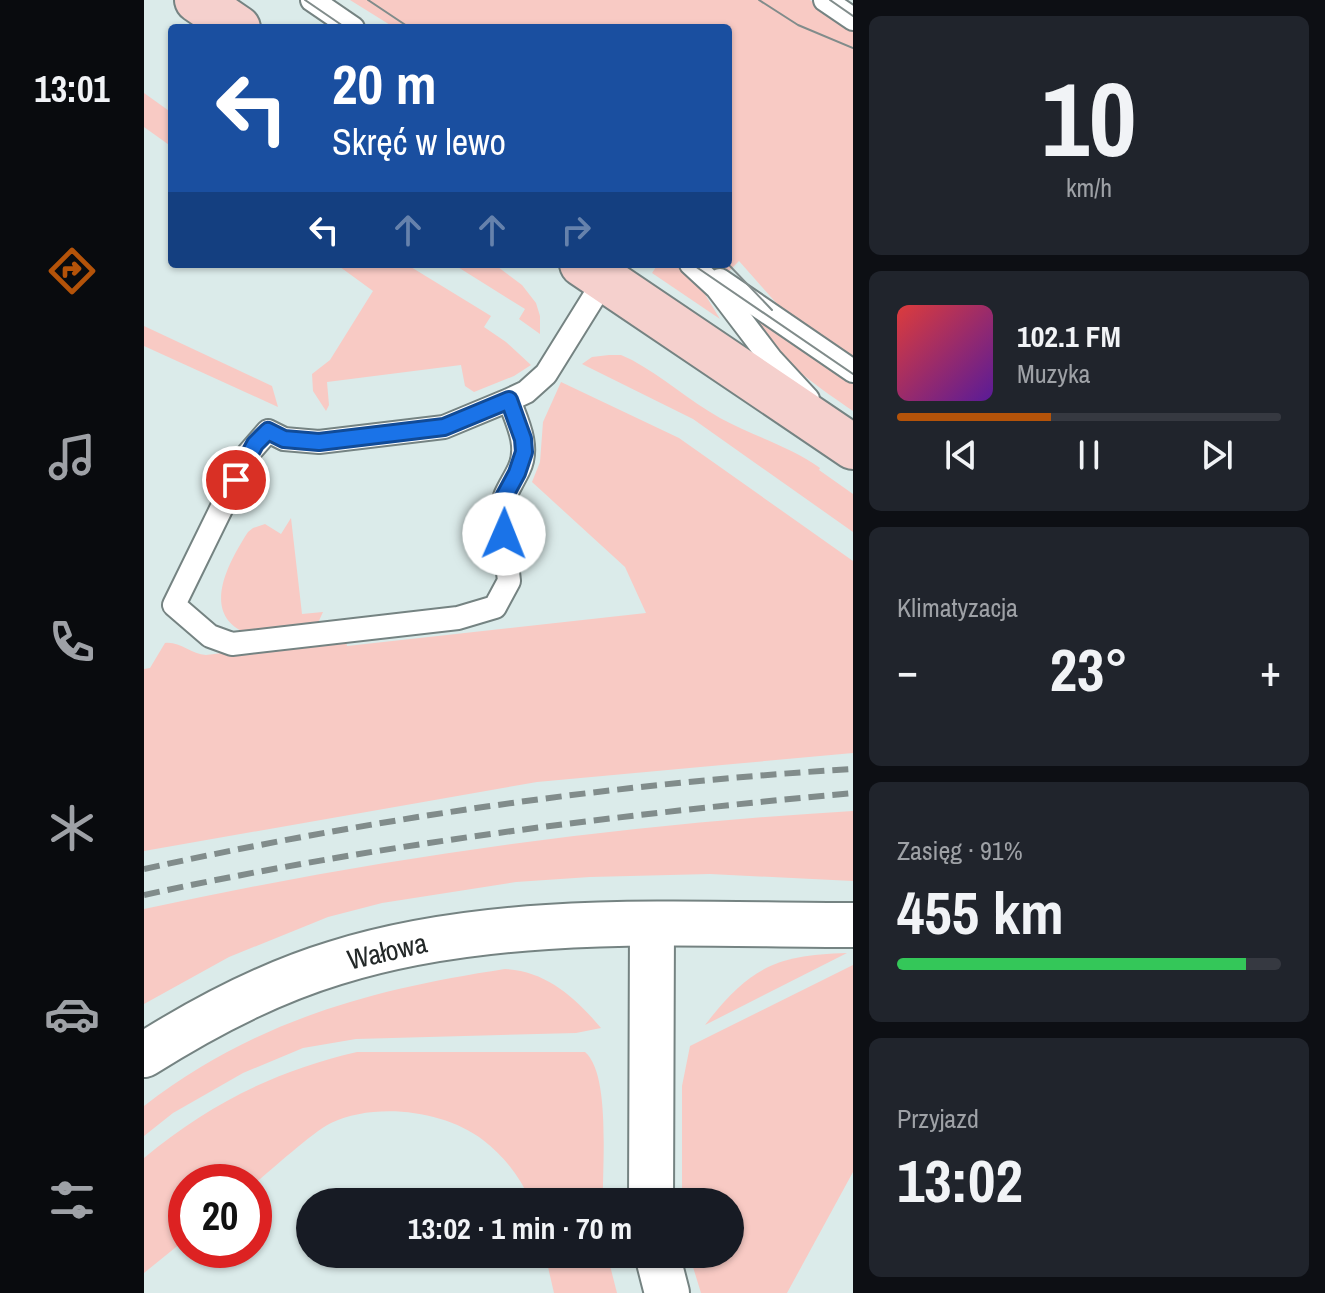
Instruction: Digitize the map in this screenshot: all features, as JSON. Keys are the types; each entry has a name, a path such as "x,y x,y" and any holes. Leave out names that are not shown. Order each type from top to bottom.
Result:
{"main road":[{"path":"197,0 232,24"},
{"path":"593,272 846,443"}],"street":[{"name":"Wałowa","path":"144,1055 196,1023 260,991 335,963 443,938 480,932 652,925 853,925"},
{"path":"651,1188 652,925"},
{"path":"661,1268 667,1293"}],"lane":[{"path":"312,0 347,24"},
{"path":"825,0 853,19"},
{"path":"698,268 717,288 771,359 846,443"},
{"path":"700,268 853,371"},
{"path":"509,400 523,439 524,452 503,499 501,510 509,581 495,607 480,614 458,618 232,644 210,636 174,605 248,454 268,431 284,439 319,442 444,427 526,392 546,374 593,272"}],"shaded area":[{"path":"350,0 810,0 853,30 853,357 778,305 739,261 732,268 732,24 389,24"},
{"path":"144,93 168,110 168,144 144,127"},
{"path":"341,268 413,268 491,316 484,327 531,365 514,376 474,392 465,386 461,365 327,382 329,405 326,411 313,391 312,374 330,360 373,291"},
{"path":"459,268 499,268 522,285 536,303 540,334 519,319 525,309"},
{"path":"655,268 680,268 703,291 720,319 652,273"},
{"path":"754,316 853,384 853,411 784,357 762,331"},
{"path":"144,326 272,386 278,407 144,346"},
{"path":"621,355 632,360 720,418 820,468 853,494 853,532 693,419 582,364 592,357"},
{"path":"561,382 679,438 853,561 853,753 537,782 144,851 144,669 150,668 165,643 206,655 346,638 347,646 646,613 625,567 532,482 540,462 543,422"},
{"path":"291,518 302,614 323,612 317,625 246,633 224,614 221,601 226,573 248,532 265,524 281,534"},
{"path":"853,811 853,881 710,874 590,877 516,882 382,903 328,917 229,957 144,1004 144,909 320,874 497,846 674,825"},
{"path":"847,953 705,1025 736,990 766,968 801,957"},
{"path":"853,965 853,1172 787,1293 701,1293 693,1268 744,1268 744,1188 682,1188 682,1086 690,1046"},
{"path":"505,969 547,980 570,996 601,1028 576,1033 356,1039 303,1048 243,1073 173,1113 144,1136 144,1106 228,1052 271,1031 360,999 406,987"},
{"path":"357,1052 585,1052 593,1063 602,1100 603,1188 524,1188 491,1146 467,1130 429,1116 388,1111 349,1116 322,1128 272,1169 272,1164 168,1164 168,1254 144,1273 144,1158 193,1121 244,1092 327,1060"},
{"path":"548,1268 611,1268 617,1293 554,1293"}],"tram line":[{"path":"305,0 340,24"},
{"path":"368,0 404,24"},
{"path":"759,0 798,25 853,48"},
{"path":"830,0 853,16"},
{"path":"698,268 853,374"},
{"path":"732,268 772,310"}],"railway":[{"path":"144,869 319,834 497,805 675,783 853,769"},
{"path":"144,895 320,861 497,833 853,793"}],"route":[{"path":"236,480 248,454 268,431 284,439 319,442 444,427 509,400 523,439 524,452 503,499 504,534"}]}
